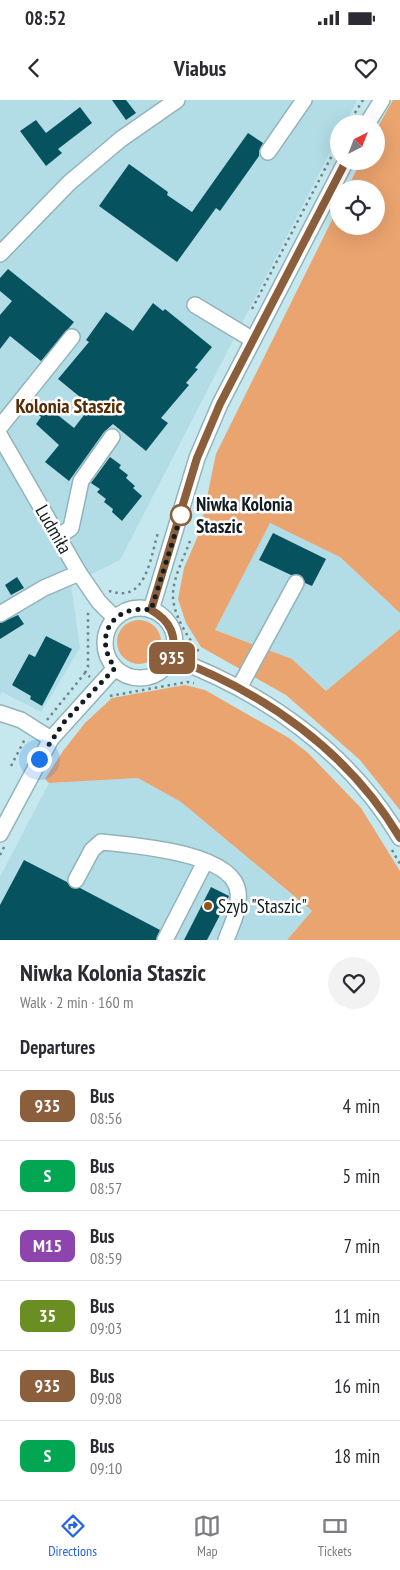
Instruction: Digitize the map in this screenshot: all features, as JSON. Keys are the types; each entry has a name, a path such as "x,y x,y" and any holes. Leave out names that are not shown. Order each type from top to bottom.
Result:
{"street":[{"path":"0,254 69,183 121,139 177,100"},
{"path":"268,152 304,100"},
{"path":"373,115 382,100"},
{"path":"151,610 197,458 220,404 341,170"},
{"path":"195,305 253,340"},
{"path":"0,427 72,338"},
{"name":"Ludmiła","path":"0,436 79,572 104,597 115,618"},
{"path":"59,536 71,528 81,481 112,437"},
{"path":"0,614 44,588 79,572"},
{"path":"239,688 296,582"},
{"path":"132,609 151,610 165,620 174,635 172,658 164,668 146,677 126,675 115,668 109,659 105,643 108,627 115,618 132,609"},
{"path":"172,658 239,688 296,723 327,750 375,800 400,838"},
{"path":"0,834 51,739 115,668"},
{"path":"0,713 21,720 51,739"},
{"path":"76,880 92,850 101,842 160,848 205,862 230,878 238,890 238,908 226,940"},
{"path":"165,940 205,862"}],"path":[{"path":"354,115 363,100"},
{"path":"190,541 173,594 180,624 186,637 200,653"},
{"path":"85,673 88,667 90,618 88,609 104,597"},
{"path":"110,696 187,682 201,685"}],"shaded area":[{"path":"0,100 357,100 350,115 330,115 330,152 120,560 71,584 80,648 41,712 2,692 0,696"},
{"path":"393,100 400,100 400,613 340,557 270,523 215,630 292,659 326,691 400,629 400,810 360,760 286,695 201,647 186,623 178,599 184,568 200,531 216,454 330,224 330,235 385,235 385,180 352,180 356,170 385,170 384,115"},
{"path":"270,523 340,557 400,613 400,629 326,691 292,659 215,630"},
{"path":"139,620 151,624 157,630 161,642 157,654 151,660 139,664 127,660 121,654 117,642 121,630 127,624"},
{"path":"185,685 205,690 289,738 308,753 361,808 400,871 400,940 287,940 312,911 181,802 138,778 49,783 45,779 63,751 85,723 112,698"},
{"path":"138,778 181,802 312,912 287,940 0,940 0,877 49,783"}],"building":[{"path":"112,100 126,100 136,113 126,120"},
{"path":"80,107 92,123 58,149 62,153 46,166 20,131 36,120 46,133"},
{"path":"248,133 263,143 259,156 220,211 216,208 177,262 99,206 129,164 168,192 167,195 192,212"},
{"path":"8,269 74,322 41,361 10,336 0,349 0,315 12,301 0,291 0,278"},
{"path":"153,303 163,311 165,309 212,347 195,368 198,369 186,383 189,385 161,418 168,423 146,451 113,424 104,432 69,481 45,462 59,445 36,424 41,417 37,413 44,404 74,428 91,406 58,379 89,342 86,340 106,312 133,331"},
{"path":"110,457 121,465 119,468 128,475 126,478 142,496 122,521 112,512 113,509 104,502 106,499 97,492 100,489 91,483"},
{"path":"273,533 326,559 312,586 305,583 300,575 291,575 259,560"},
{"path":"17,577 24,588 11,595 5,585"},
{"path":"18,615 24,624 0,639 0,623"},
{"path":"46,636 72,649 42,706 30,699 31,696 12,685 29,654 35,657"},
{"path":"24,860 67,882 72,888 80,888 160,930 156,940 0,940 0,905"},
{"path":"211,887 229,896 220,915 207,940 184,940"}],"bus line":[{"name":"935","path":"341,170 220,404 197,458 151,610 161,615 169,624 174,635 172,658 239,688 296,723 327,750 375,800 400,838"}],"place":[{"name":"Niwka Kolonia Staszic","path":"181,515"},
{"name":"Szyb \"Staszic\"","path":"208,906"}],"district":[{"name":"Kolonia Staszic","path":"69,406"}],"route":[{"path":"39,759 65,721 115,668 105,649 108,627 115,618 125,611 138,608 151,610 181,515"}]}
